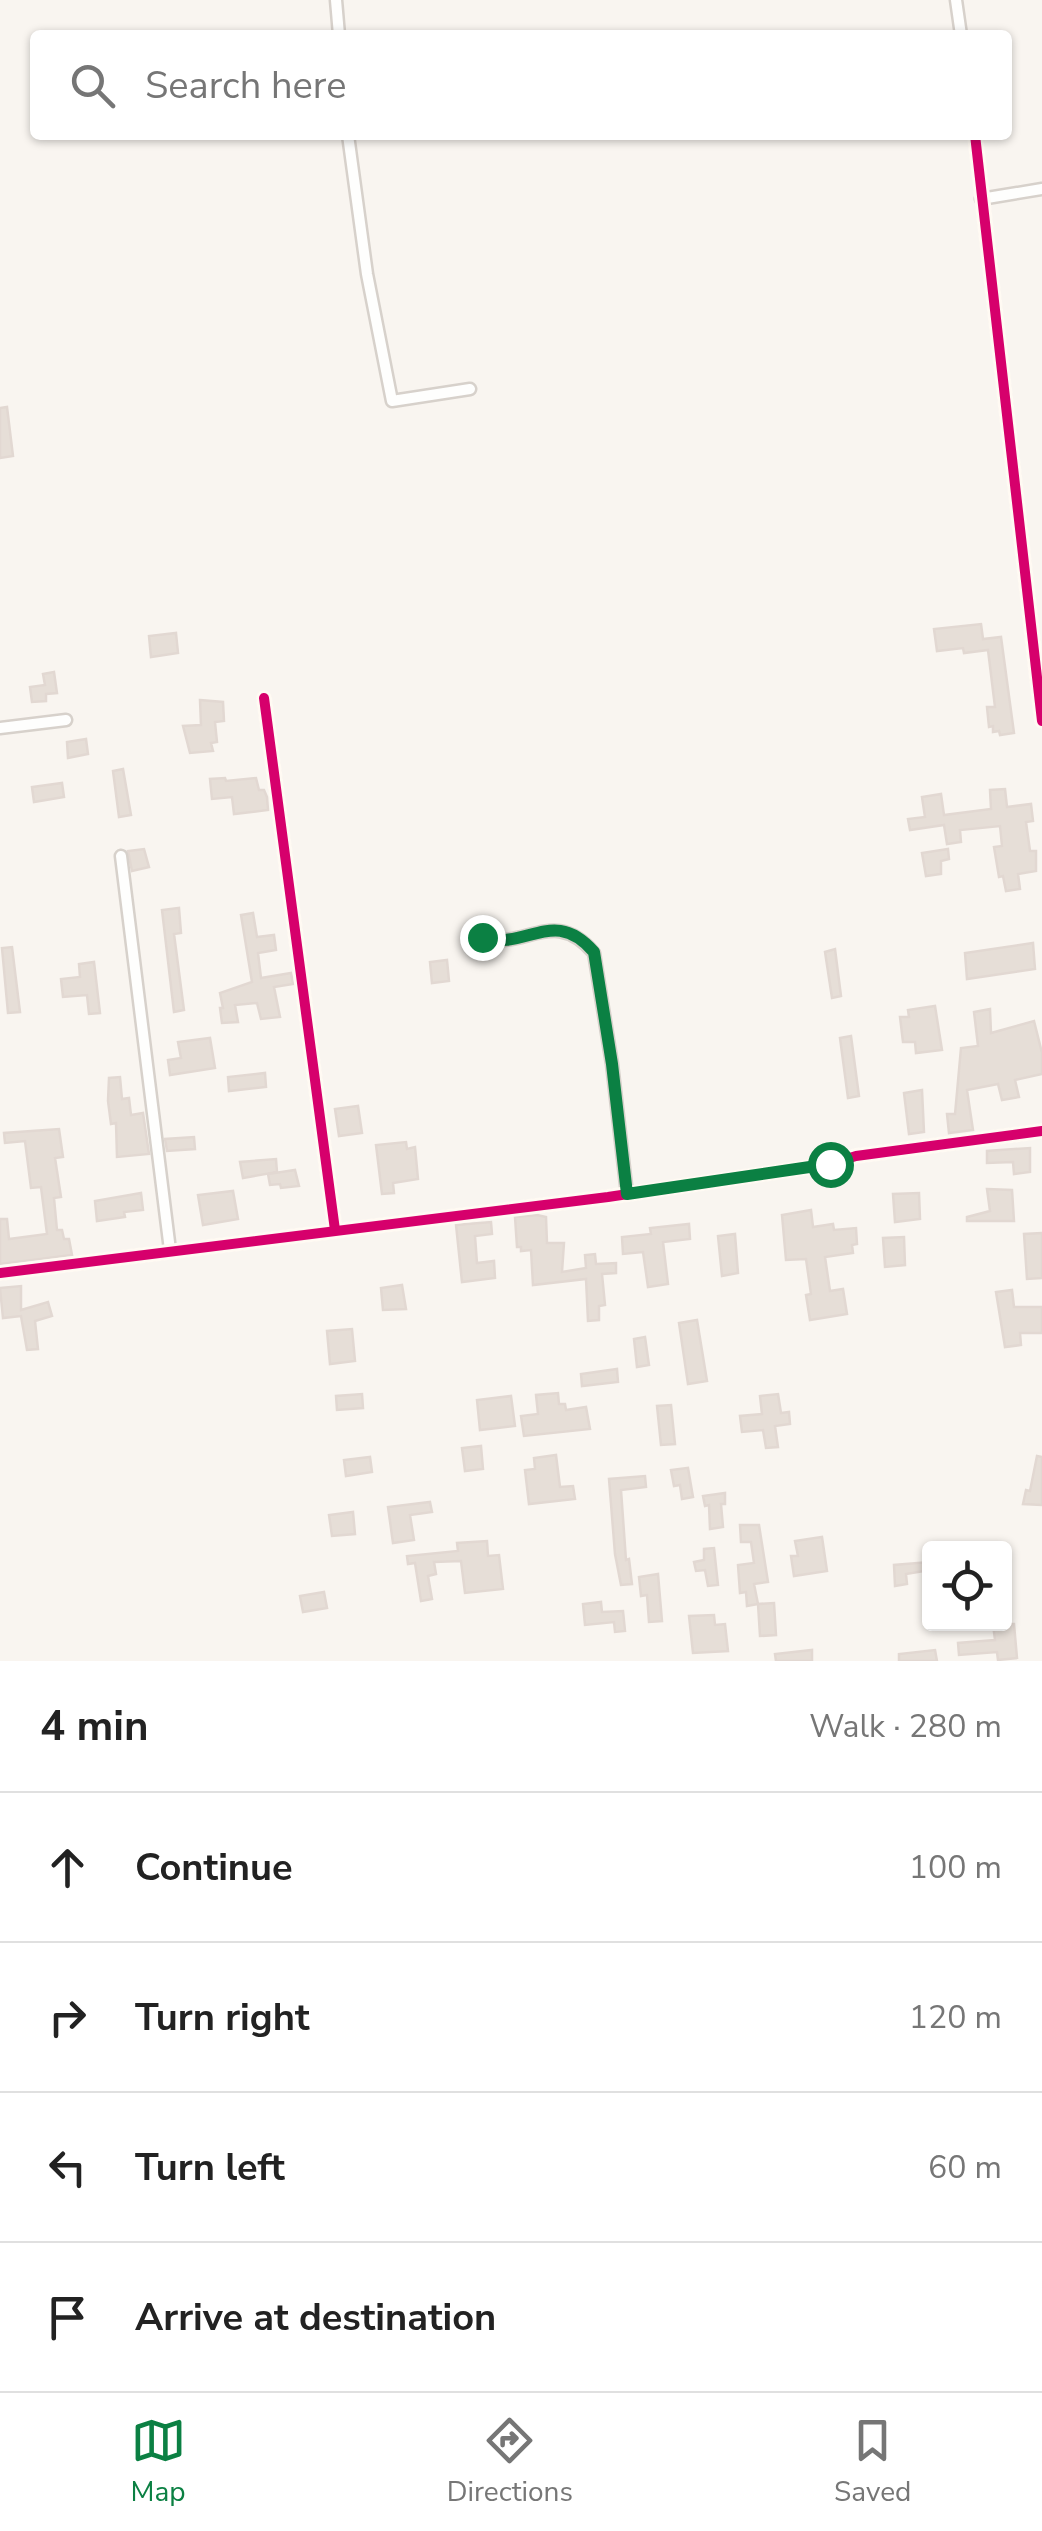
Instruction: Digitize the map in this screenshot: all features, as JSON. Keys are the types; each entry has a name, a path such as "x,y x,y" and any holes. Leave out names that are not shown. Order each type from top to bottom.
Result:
{"street":[{"path":"336,0 339,30"},
{"path":"956,0 960,30"},
{"path":"349,140 366,274 392,402 470,390"},
{"path":"976,140 1042,721"},
{"path":"981,199 1042,189"},
{"path":"264,698 334,1230"},
{"path":"0,728 66,720"},
{"path":"121,856 170,1250"},
{"path":"482,937 493,941 548,929 564,930 582,939 594,952 627,1194"},
{"path":"0,1273 627,1194 830,1164 856,1156 1042,1131"}],"building":[{"path":"7,407 13,456 0,458 0,408"},
{"path":"981,624 983,639 1001,637 1014,733 1000,735 999,731 993,732 993,726 989,727 987,707 995,707 988,650 937,651 934,629"},
{"path":"176,633 178,653 151,657 149,636"},
{"path":"54,672 57,693 46,694 46,701 32,702 30,687 45,685 43,674"},
{"path":"200,700 223,702 224,721 215,722 217,742 211,743 213,751 190,753 183,726 201,725"},
{"path":"86,739 88,754 68,758 67,742"},
{"path":"123,769 131,815 119,817 113,771"},
{"path":"256,778 259,790 264,790 267,797 268,810 234,814 232,797 212,799 210,779"},
{"path":"62,783 64,797 34,802 32,787"},
{"path":"1005,789 1007,807 1031,804 1033,821 1026,822 1030,851 1036,851 1036,871 1018,874 1020,889 1006,891 1003,876 999,877 994,847 1002,846 1000,826 960,830 961,842 947,844 944,825 910,830 908,819 925,817 922,797 941,794 944,815 991,809 990,790"},
{"path":"144,849 149,867 132,871 128,851"},
{"path":"948,849 949,859 941,861 941,874 926,876 922,853"},
{"path":"179,908 181,933 174,934 184,1010 174,1012 162,910"},
{"path":"253,913 257,937 274,935 276,950 258,953 261,978 291,973 293,984 274,987 280,1017 261,1019 257,1003 235,1005 238,1022 222,1023 220,993 252,982 241,915"},
{"path":"1033,943 1035,969 967,979 965,953"},
{"path":"12,947 20,1012 8,1013 2,948"},
{"path":"835,949 841,996 832,998 825,952"},
{"path":"447,960 449,981 432,983 430,962"},
{"path":"94,962 100,1013 89,1014 87,995 63,997 61,979 80,977 79,964"},
{"path":"935,1006 942,1050 916,1053 915,1042 903,1042 900,1017 909,1017 908,1010"},
{"path":"990,1009 991,1033 1034,1021 1042,1053 1042,1074 1015,1080 1019,1097 1002,1100 998,1084 967,1090 973,1130 949,1133 947,1114 955,1114 961,1048 978,1046 974,1012"},
{"path":"851,1036 859,1096 848,1098 840,1038"},
{"path":"210,1038 215,1068 170,1075 168,1060 181,1058 178,1042"},
{"path":"265,1073 266,1087 229,1091 228,1077"},
{"path":"120,1077 122,1099 129,1098 131,1115 143,1113 149,1154 117,1157 116,1123 111,1124 108,1101 109,1078"},
{"path":"922,1090 924,1132 909,1134 904,1093"},
{"path":"358,1106 362,1133 339,1136 335,1109"},
{"path":"59,1129 63,1157 55,1158 61,1197 54,1198 57,1230 69,1239 72,1255 0,1264 0,1219 7,1219 9,1239 47,1234 41,1187 31,1188 25,1141 5,1143 4,1133"},
{"path":"194,1137 195,1149 167,1151 165,1139"},
{"path":"406,1142 407,1149 415,1147 418,1179 393,1183 394,1193 382,1194 376,1145"},
{"path":"1030,1148 1030,1172 1014,1174 1013,1162 987,1163 987,1151"},
{"path":"276,1159 277,1172 243,1178 240,1162"},
{"path":"295,1170 299,1186 270,1185 268,1174"},
{"path":"987,1189 1012,1190 1014,1221 967,1221 967,1217 990,1211"},
{"path":"233,1191 238,1219 203,1225 198,1195"},
{"path":"141,1193 143,1210 97,1221 95,1201"},
{"path":"919,1193 920,1219 895,1222 893,1194"},
{"path":"811,1210 813,1227 833,1224 834,1230 856,1228 853,1253 825,1257 830,1291 843,1289 847,1314 810,1320 806,1259 786,1260 782,1215"},
{"path":"515,1217 546,1217 547,1243 564,1243 562,1272 586,1268 585,1255 595,1254 596,1264 616,1263 616,1273 602,1274 605,1305 599,1306 599,1320 588,1321 586,1279 533,1285 531,1250 521,1251 517,1247"},
{"path":"491,1222 492,1234 475,1236 477,1263 494,1261 495,1278 462,1282 456,1225"},
{"path":"689,1224 690,1239 663,1242 668,1284 648,1287 643,1252 623,1254 622,1237 651,1234 650,1228"},
{"path":"1042,1233 1042,1278 1027,1279 1024,1234"},
{"path":"735,1234 738,1273 722,1276 718,1236"},
{"path":"904,1237 905,1265 885,1267 883,1238"},
{"path":"402,1285 406,1309 383,1310 381,1288"},
{"path":"21,1286 21,1310 48,1302 52,1316 35,1321 38,1349 27,1350 21,1316 3,1318 0,1288"},
{"path":"1012,1290 1014,1307 1042,1307 1042,1333 1020,1333 1021,1345 1005,1347 996,1292"},
{"path":"697,1320 707,1381 688,1384 679,1323"},
{"path":"352,1329 355,1361 330,1364 327,1331"},
{"path":"645,1337 649,1365 637,1367 634,1339"},
{"path":"617,1369 618,1382 582,1386 581,1374"},
{"path":"558,1393 559,1404 565,1404 566,1410 586,1407 590,1429 524,1436 521,1416 538,1414 536,1395"},
{"path":"362,1394 363,1408 337,1410 336,1396"},
{"path":"778,1394 781,1413 789,1412 790,1424 775,1426 778,1447 766,1448 763,1430 742,1432 740,1416 762,1414 760,1396"},
{"path":"511,1396 515,1426 480,1430 477,1400"},
{"path":"671,1405 675,1444 661,1445 657,1406"},
{"path":"481,1446 483,1469 465,1471 462,1448"},
{"path":"556,1455 560,1487 573,1486 575,1499 529,1504 525,1470 535,1469 534,1458"},
{"path":"1037,1456 1042,1457 1042,1505 1023,1504 1026,1490 1030,1491"},
{"path":"370,1457 372,1472 346,1476 344,1460"},
{"path":"688,1468 693,1497 682,1499 680,1485 674,1486 671,1470"},
{"path":"645,1476 646,1487 621,1490 626,1560 629,1559 632,1584 621,1585 609,1479"},
{"path":"725,1493 725,1504 721,1504 723,1527 710,1529 709,1505 705,1506 703,1496"},
{"path":"430,1502 432,1512 410,1515 414,1540 393,1543 388,1507"},
{"path":"353,1512 355,1534 332,1536 329,1515"},
{"path":"740,1525 759,1525 768,1582 754,1584 758,1604 747,1606 746,1592 740,1593 738,1565 754,1563 751,1542 741,1542"},
{"path":"822,1537 827,1571 794,1576 791,1556 798,1556 795,1541"},
{"path":"487,1541 488,1556 499,1555 503,1589 465,1593 461,1561 434,1562 436,1574 428,1576 432,1599 421,1601 415,1563 408,1564 407,1556 458,1551 457,1543"},
{"path":"714,1548 718,1585 708,1586 705,1570 696,1571 694,1562 704,1560 704,1549"},
{"path":"922,1563 922,1571 906,1574 907,1584 895,1586 894,1565"},
{"path":"658,1574 662,1621 649,1622 647,1595 641,1596 639,1577"},
{"path":"324,1592 327,1608 303,1612 300,1596"},
{"path":"601,1602 602,1612 623,1611 625,1631 615,1632 614,1622 585,1625 583,1604"},
{"path":"774,1603 776,1635 760,1636 758,1604"},
{"path":"714,1615 715,1625 725,1624 728,1651 693,1653 689,1616"},
{"path":"1014,1624 1017,1658 998,1660 997,1652 959,1655 958,1643 995,1640 994,1631 1012,1631"},
{"path":"812,1650 812,1661 776,1661 775,1654"},
{"path":"935,1650 937,1661 899,1661 899,1654"}],"cycle path":[{"path":"976,140 1042,721"},
{"path":"264,698 335,1230"},
{"path":"0,1273 608,1197 830,1164 856,1156 1042,1131"}],"route":[{"path":"482,937 493,941 548,929 564,930 582,939 594,952 627,1194 830,1164"}]}
